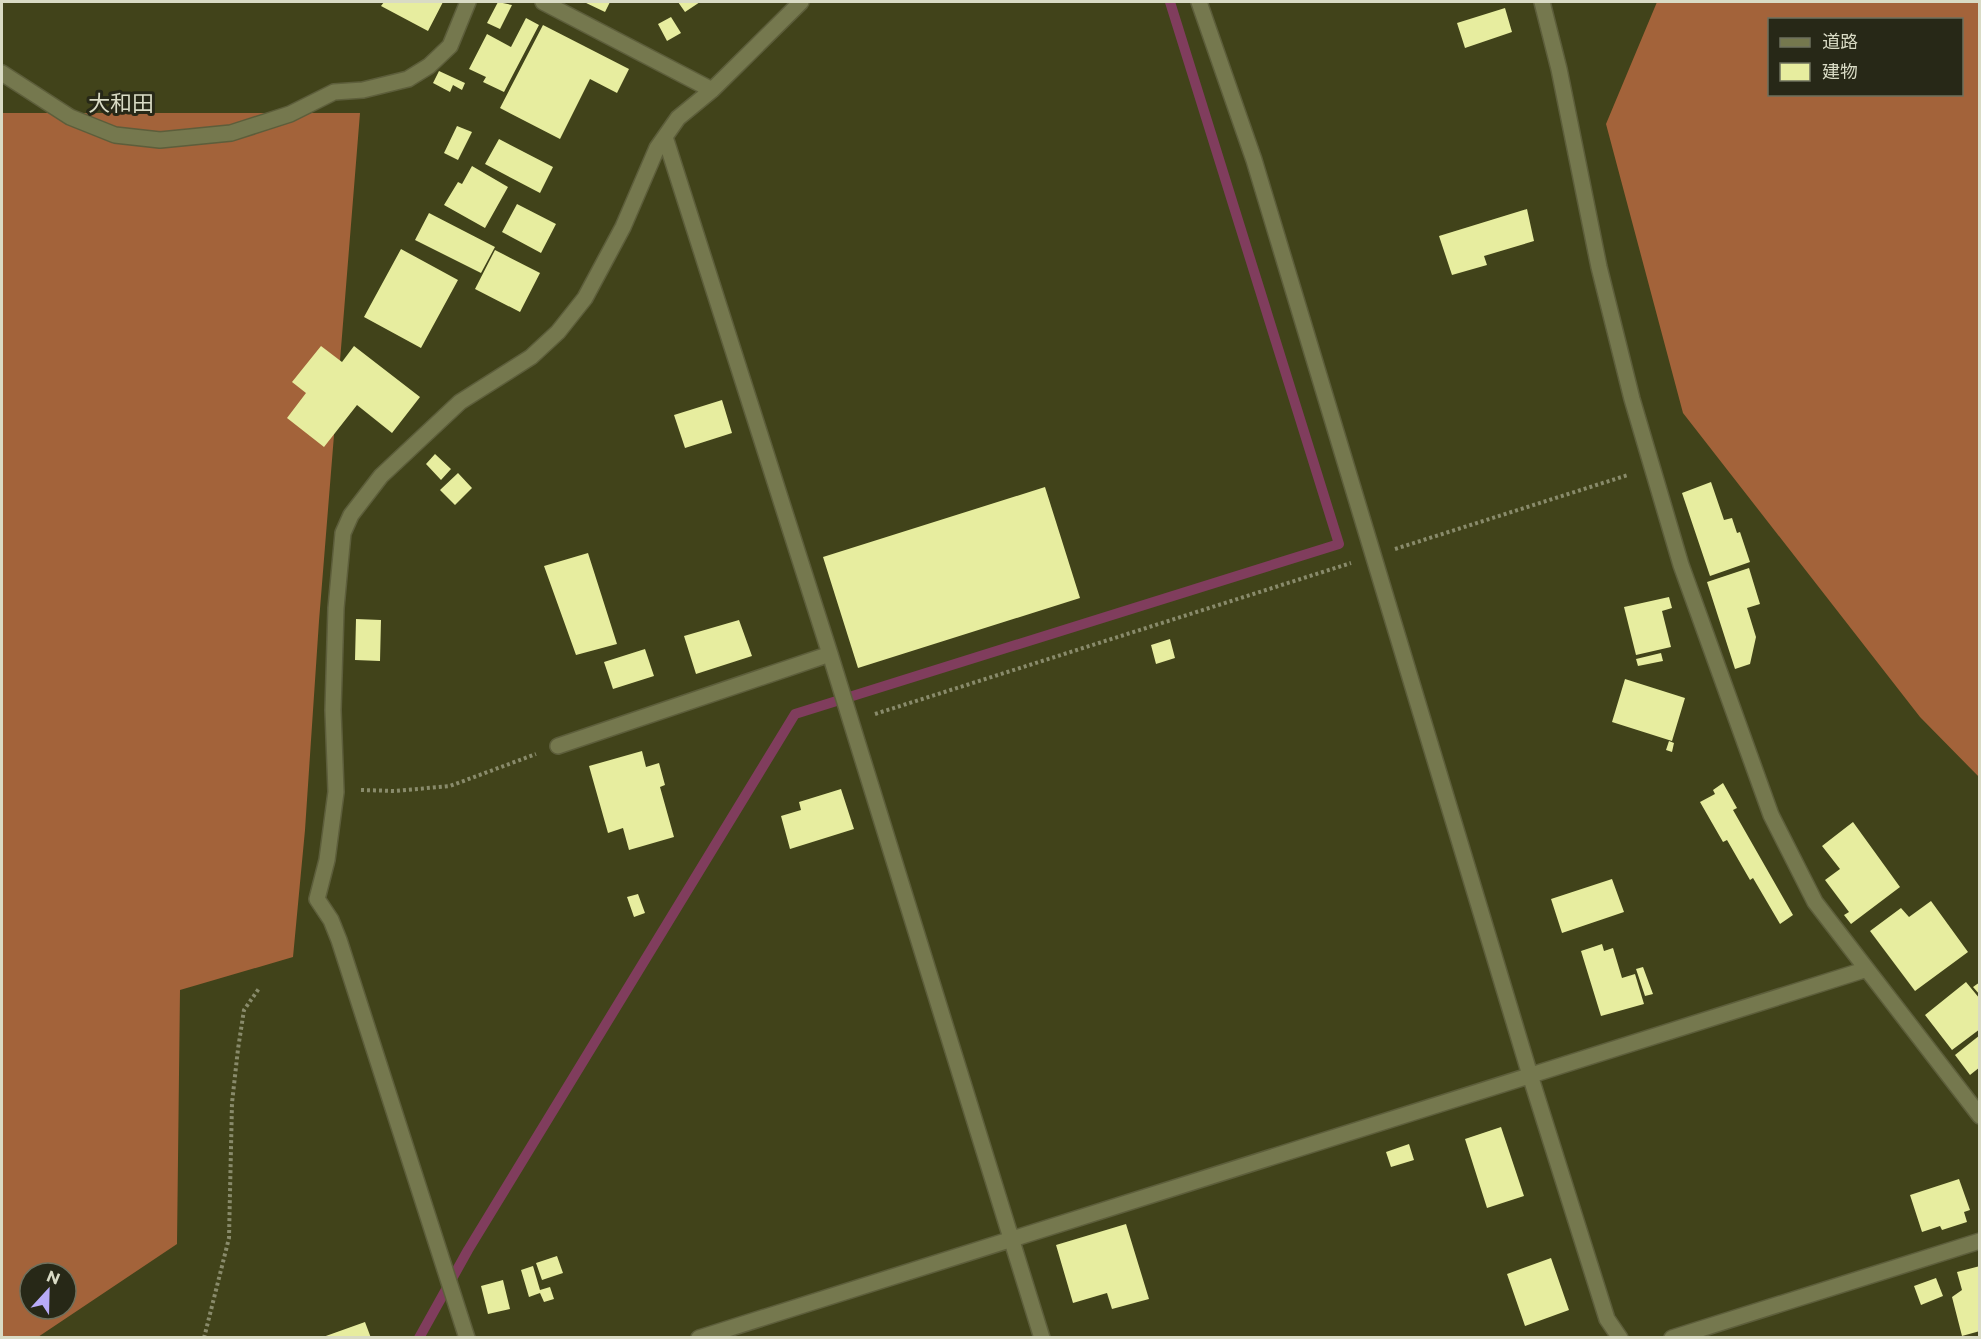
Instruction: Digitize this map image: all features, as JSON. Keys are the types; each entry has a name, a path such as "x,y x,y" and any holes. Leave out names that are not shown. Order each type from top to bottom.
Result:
{"street":[{"path":"2,73 70,117 115,135 160,140 231,134 280,118 334,92 363,90 408,79 429,66 450,46 468,2"},
{"path":"543,2 712,90"},
{"path":"467,1338 339,940 331,920 317,899 327,860 336,792 333,710 336,608 343,533 351,515 381,476 460,402 531,357 558,332 585,298 623,227 657,148 678,118 712,90 801,2"},
{"path":"1199,2 1254,160 1530,1075 1607,1319 1620,1338"},
{"path":"1542,2 1559,69 1599,267 1632,399 1681,565 1771,815 1815,902 1864,969 1980,1116"},
{"path":"665,137 830,654 1009,1238 1042,1338"},
{"path":"558,746 830,654"},
{"path":"699,1338 1864,969"},
{"path":"1672,1338 1980,1241"}],"path":[{"path":"851,722 1653,467"},
{"path":"336,792 450,786 558,746"},
{"path":"204,1338 229,1238 232,1103 244,1010 260,987"}],"shaded area":[{"path":"1657,2 1979,2 1979,777 1920,717 1683,413 1606,124"},
{"path":"2,113 360,113 319,621 305,830 293,957 180,990 177,1244 78,1310 78,1261 18,1261 18,1321 62,1321 38,1337 2,1338"}],"building":[{"path":"384,2 443,2 428,31 381,6"},
{"path":"498,2 512,5 500,29 487,23"},
{"path":"584,2 610,2 605,12"},
{"path":"678,2 700,2 685,12"},
{"path":"1505,8 1512,32 1465,48 1457,23"},
{"path":"671,17 681,33 667,41 658,24"},
{"path":"526,18 539,25 504,92 483,82 486,77 469,69 487,34 511,47"},
{"path":"543,25 629,69 617,93 590,79 560,139 500,108"},
{"path":"439,71 465,83 462,90 453,85 450,92 433,83"},
{"path":"457,126 472,132 458,160 444,153"},
{"path":"499,139 553,167 540,193 485,164"},
{"path":"472,166 508,187 485,228 444,205 458,182 462,184"},
{"path":"517,204 556,224 541,253 502,232"},
{"path":"1527,209 1534,241 1484,256 1487,265 1452,275 1439,236"},
{"path":"429,213 495,247 481,273 415,240"},
{"path":"401,249 458,280 421,348 364,317"},
{"path":"495,250 540,273 520,312 475,289"},
{"path":"321,346 342,362 354,346 420,397 392,433 357,405 324,447 287,418 306,393 292,382"},
{"path":"722,400 732,433 685,448 674,415"},
{"path":"435,454 451,469 441,480 426,464"},
{"path":"458,473 472,488 455,505 440,490"},
{"path":"1711,482 1724,520 1732,518 1737,533 1740,532 1750,562 1710,576 1682,493"},
{"path":"1045,487 1080,598 858,668 823,557"},
{"path":"588,553 617,644 576,655 544,566"},
{"path":"1749,568 1760,604 1747,608 1756,637 1750,664 1735,669 1707,582"},
{"path":"1669,597 1672,608 1662,611 1671,647 1636,655 1624,607"},
{"path":"356,619 381,620 380,661 355,660"},
{"path":"739,620 752,656 696,674 684,636"},
{"path":"1170,639 1175,658 1156,664 1151,645"},
{"path":"645,649 654,676 613,689 604,662"},
{"path":"1661,653 1663,661 1638,666 1636,659"},
{"path":"1625,679 1685,698 1672,741 1612,722"},
{"path":"1669,741 1674,743 1672,752 1666,750"},
{"path":"642,751 646,767 659,763 665,785 660,787 674,837 629,850 623,828 608,833 589,766"},
{"path":"1723,783 1737,808 1733,810 1793,915 1780,924 1753,878 1750,880 1727,840 1723,842 1700,802 1715,794 1713,790"},
{"path":"841,789 854,829 790,849 781,816 801,810 799,802"},
{"path":"1853,822 1900,887 1851,924 1844,915 1849,912 1825,880 1840,869 1822,846"},
{"path":"1612,879 1624,912 1562,933 1551,899"},
{"path":"638,894 645,913 634,917 627,897"},
{"path":"1931,901 1968,952 1915,991 1870,931 1901,908 1909,917"},
{"path":"1602,944 1604,951 1613,948 1622,978 1635,974 1644,1004 1601,1016 1581,951"},
{"path":"1643,967 1653,994 1645,996 1636,969"},
{"path":"1966,982 1980,999 1980,1029 1952,1050 1925,1015"},
{"path":"1980,982 1980,995 1973,987"},
{"path":"1980,1035 1980,1067 1970,1075 1955,1055"},
{"path":"1501,1127 1524,1196 1487,1208 1465,1139"},
{"path":"1409,1144 1414,1160 1391,1167 1386,1152"},
{"path":"1959,1179 1970,1210 1964,1212 1967,1222 1942,1230 1940,1226 1922,1232 1910,1195"},
{"path":"1126,1224 1149,1299 1112,1309 1107,1293 1073,1303 1056,1245"},
{"path":"557,1256 563,1273 542,1280 536,1263"},
{"path":"1551,1258 1569,1310 1525,1326 1507,1274"},
{"path":"533,1266 540,1290 550,1287 554,1299 544,1302 540,1293 529,1297 521,1270"},
{"path":"1980,1266 1980,1331 1962,1336 1952,1297 1962,1290 1957,1272"},
{"path":"1936,1278 1943,1296 1921,1305 1914,1286"},
{"path":"503,1280 510,1309 488,1314 481,1286"},
{"path":"365,1322 371,1338 323,1338 323,1337"}],"waterway":[{"path":"419,1338 468,1250 795,714 1339,544 1170,2"}],"district":[{"name":"大和田","path":"121,103"}]}
